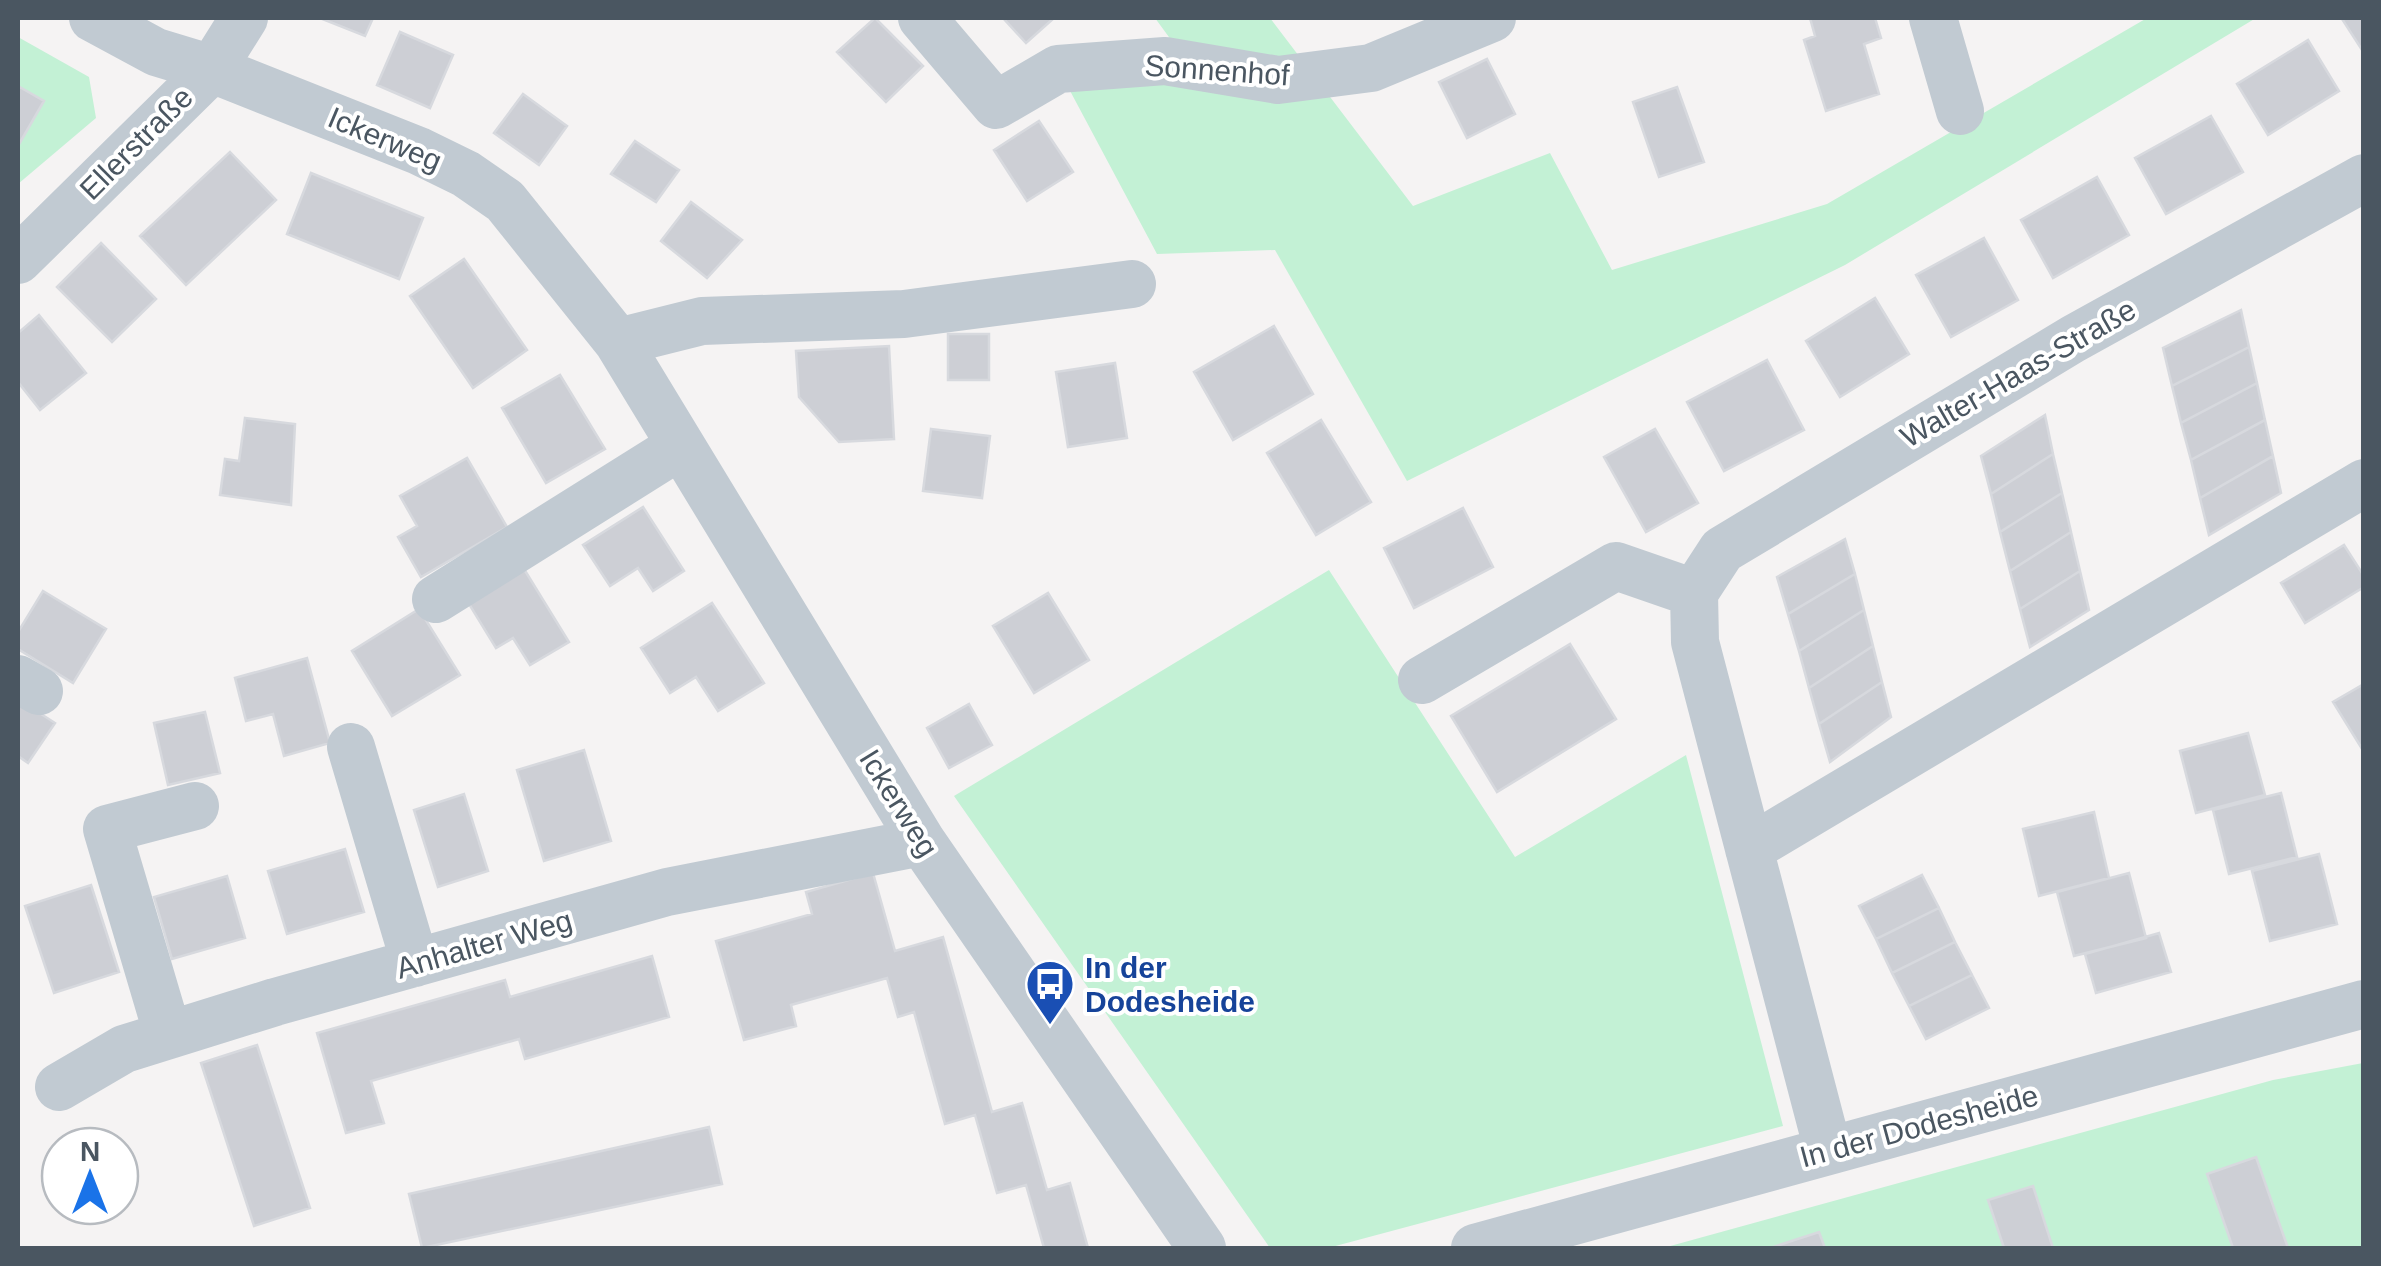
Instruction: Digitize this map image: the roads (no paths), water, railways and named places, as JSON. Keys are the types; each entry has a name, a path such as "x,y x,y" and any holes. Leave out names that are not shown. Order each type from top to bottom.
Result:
{"street":[{"name":"Ickerweg","path":"93,18 156,52 212,68 466,174 504,201 618,342 922,842 1202,1248"},
{"name":"Ellerstraße","path":"18,260 212,68 244,18"},
{"name":"Sonnenhof","path":"922,18 996,105 1058,68 1165,61 1278,80 1372,68 1492,18"},
{"path":"1933,18 1960,111"},
{"name":"Walter-Haas-Straße","path":"1694,592 1722,550 1860,464 2073,339 2364,178"},
{"path":"618,342 702,321 904,314 1132,284"},
{"path":"436,599 680,446"},
{"path":"1749,850 2356,502"},
{"path":"1422,680 1616,566 1694,592 1694,642 1828,1150"},
{"path":"351,747 415,963"},
{"path":"168,1035 108,830 195,806"},
{"name":"Anhalter Weg","path":"59,1087 124,1049 415,963 668,892 922,842"},
{"name":"In der Dodesheide","path":"1474,1248 2364,1004"}],"place":[{"name":"In der Dodesheide","path":"1050,1026"}]}
